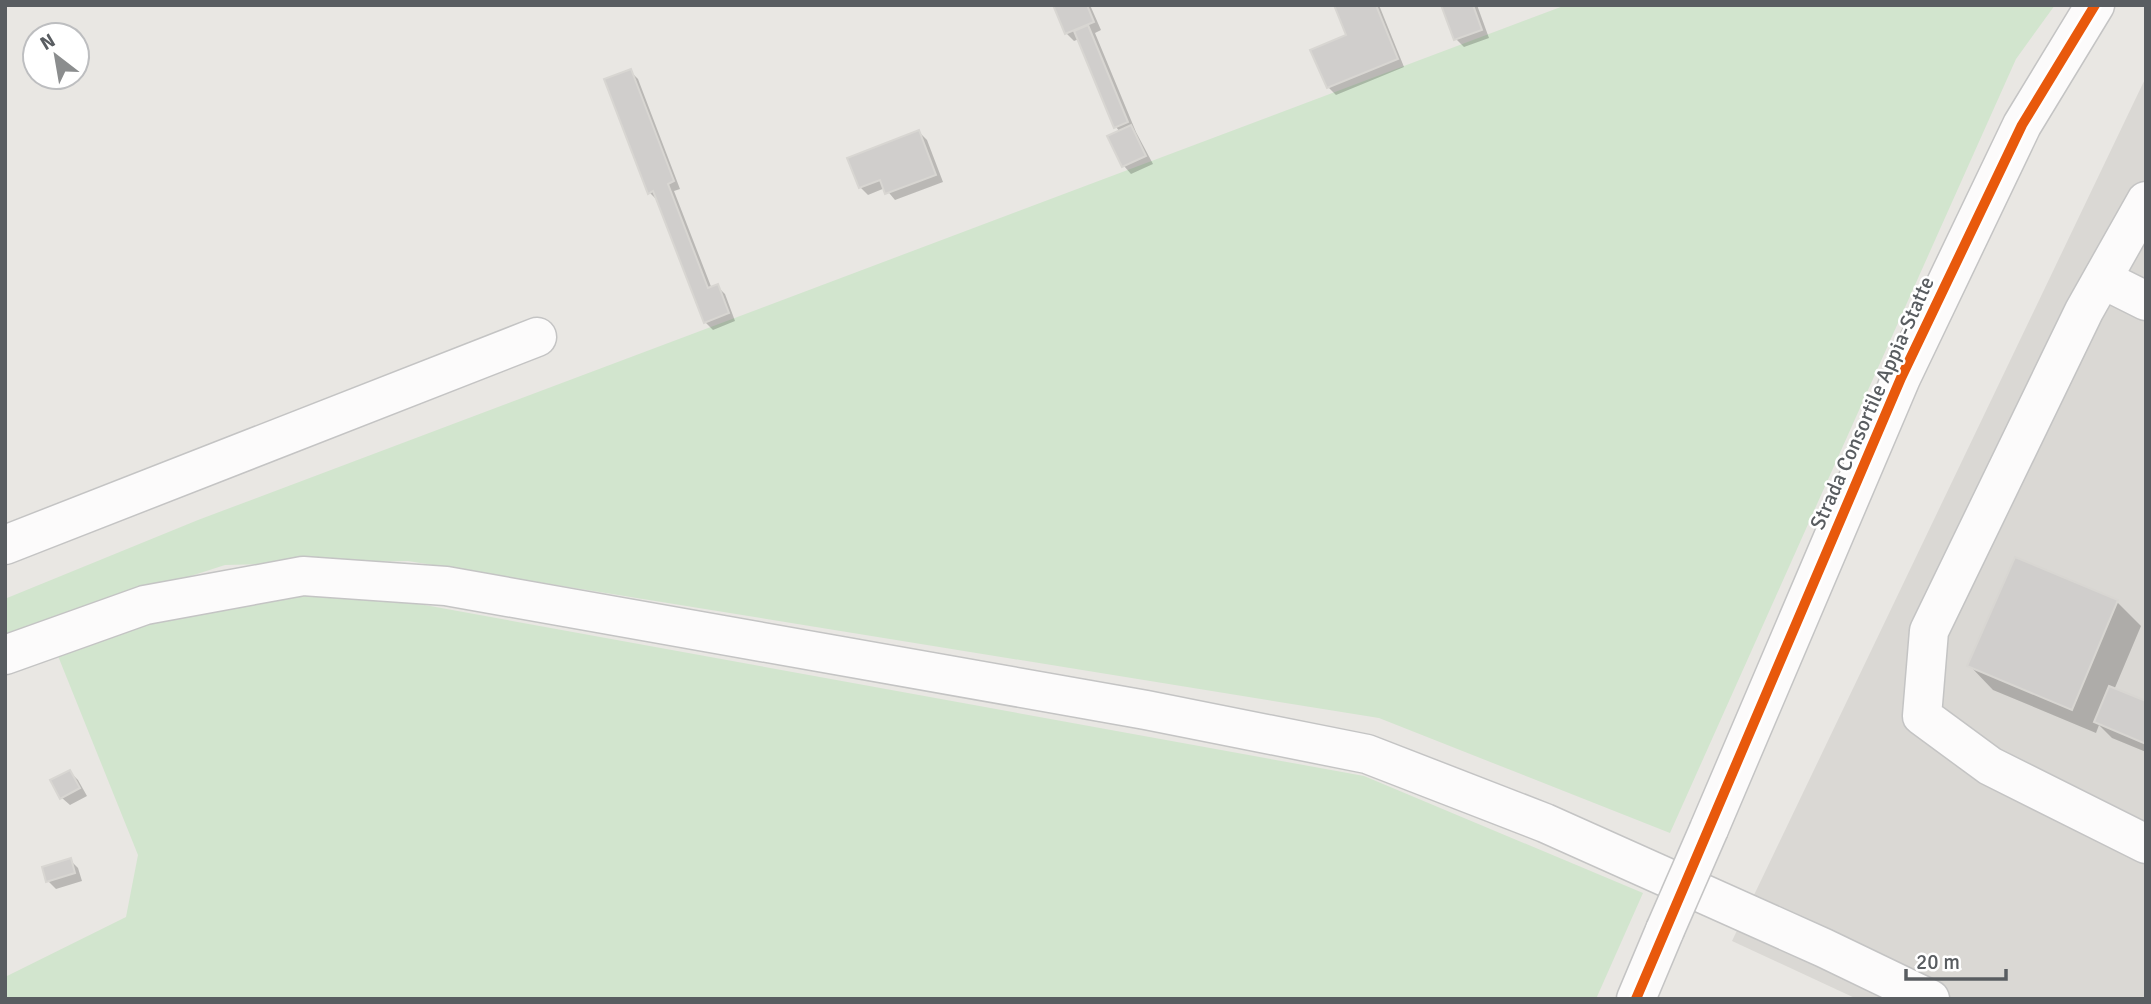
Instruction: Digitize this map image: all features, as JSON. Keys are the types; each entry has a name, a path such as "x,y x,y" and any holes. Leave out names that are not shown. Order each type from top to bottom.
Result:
{"street":[{"name":"Strada Consortile Appia-Statte","path":"1637,998 1901,378 2022,125 2095,5"},
{"path":"2146,201 2084,311 1929,631 1922,716 1990,766 2146,844"},
{"path":"2102,279 2146,301"},
{"path":"5,545 537,337"},
{"path":"5,656 145,605 303,576 446,586 1146,710 1367,754 1545,823 1824,948 1930,999"}],"shaded area":[{"path":"2146,77 2146,999 1857,999 1732,941"}],"green space":[{"path":"1566,5 2055,5 2016,59 1670,833 1379,718 408,561 225,565 5,636 5,599 198,520"},
{"path":"320,586 1364,776 1643,893 1596,999 5,999 5,977 126,917 138,855 54,646"}],"building":[{"path":"1053,5 1087,5 1094,22 1065,34"},
{"path":"1334,5 1376,5 1398,59 1327,88 1310,50 1346,35"},
{"path":"1441,5 1473,5 1482,30 1454,40"},
{"path":"1088,25 1128,122 1114,128 1074,31"},
{"path":"631,69 674,181 668,184 708,288 718,284 729,313 704,323 653,191 648,194 604,79"},
{"path":"1131,125 1146,156 1122,167 1107,136"},
{"path":"919,130 936,175 885,194 880,180 859,188 847,158"},
{"path":"2015,557 2118,600 2072,710 1967,666"},
{"path":"2109,686 2146,701 2146,744 2094,722"},
{"path":"70,770 80,788 60,799 50,780"},
{"path":"71,858 75,873 46,882 42,867"}],"cycle path":[{"path":"1636,999 1901,378 2022,125 2095,5"}]}
